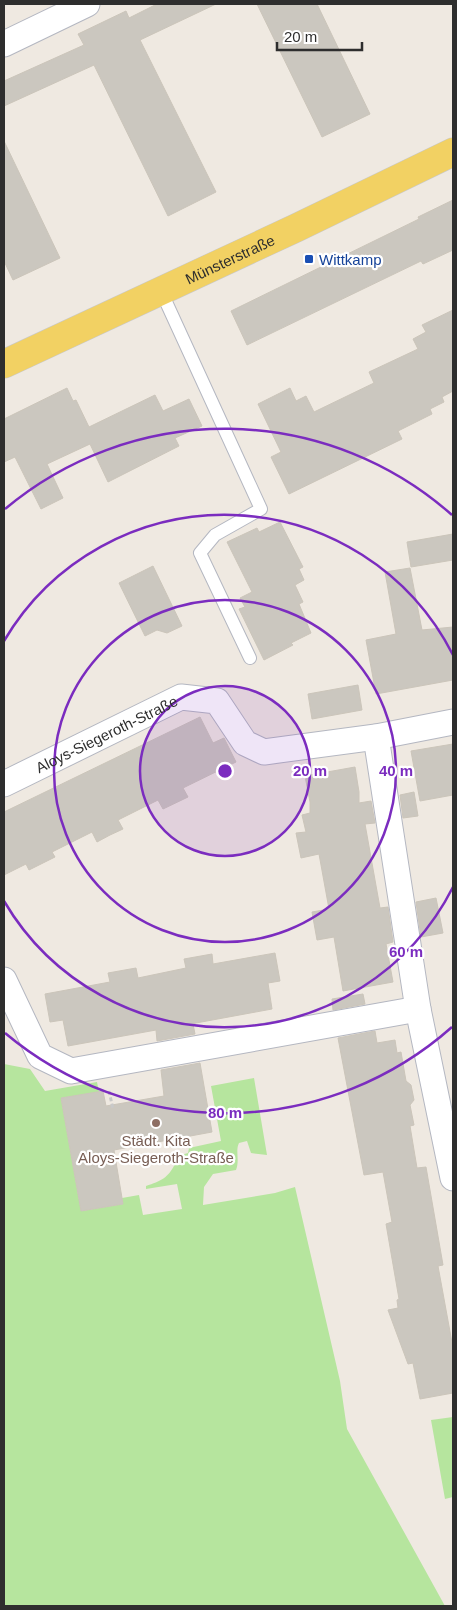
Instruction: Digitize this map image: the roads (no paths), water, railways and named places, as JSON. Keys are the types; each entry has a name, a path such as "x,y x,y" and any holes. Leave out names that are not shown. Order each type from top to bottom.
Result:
{"main road":[{"name":"Münsterstraße","path":"4,364 296,228 453,152"}],"street":[{"path":"4,44 87,4"},
{"name":"Aloys-Siegeroth-Straße","path":"4,784 181,697 216,701 245,743 264,752 376,737 453,722"},
{"path":"376,737 418,1009 453,1178"},
{"path":"4,980 40,1056 71,1071 418,1009"}],"lane":[{"path":"161,291 262,509 215,535 200,553 250,658"}],"place":[{"name":"Wittkamp","path":"309,259"},
{"name":"Städt. Kita Aloys-Siegeroth-Straße","path":"156,1123"}]}
